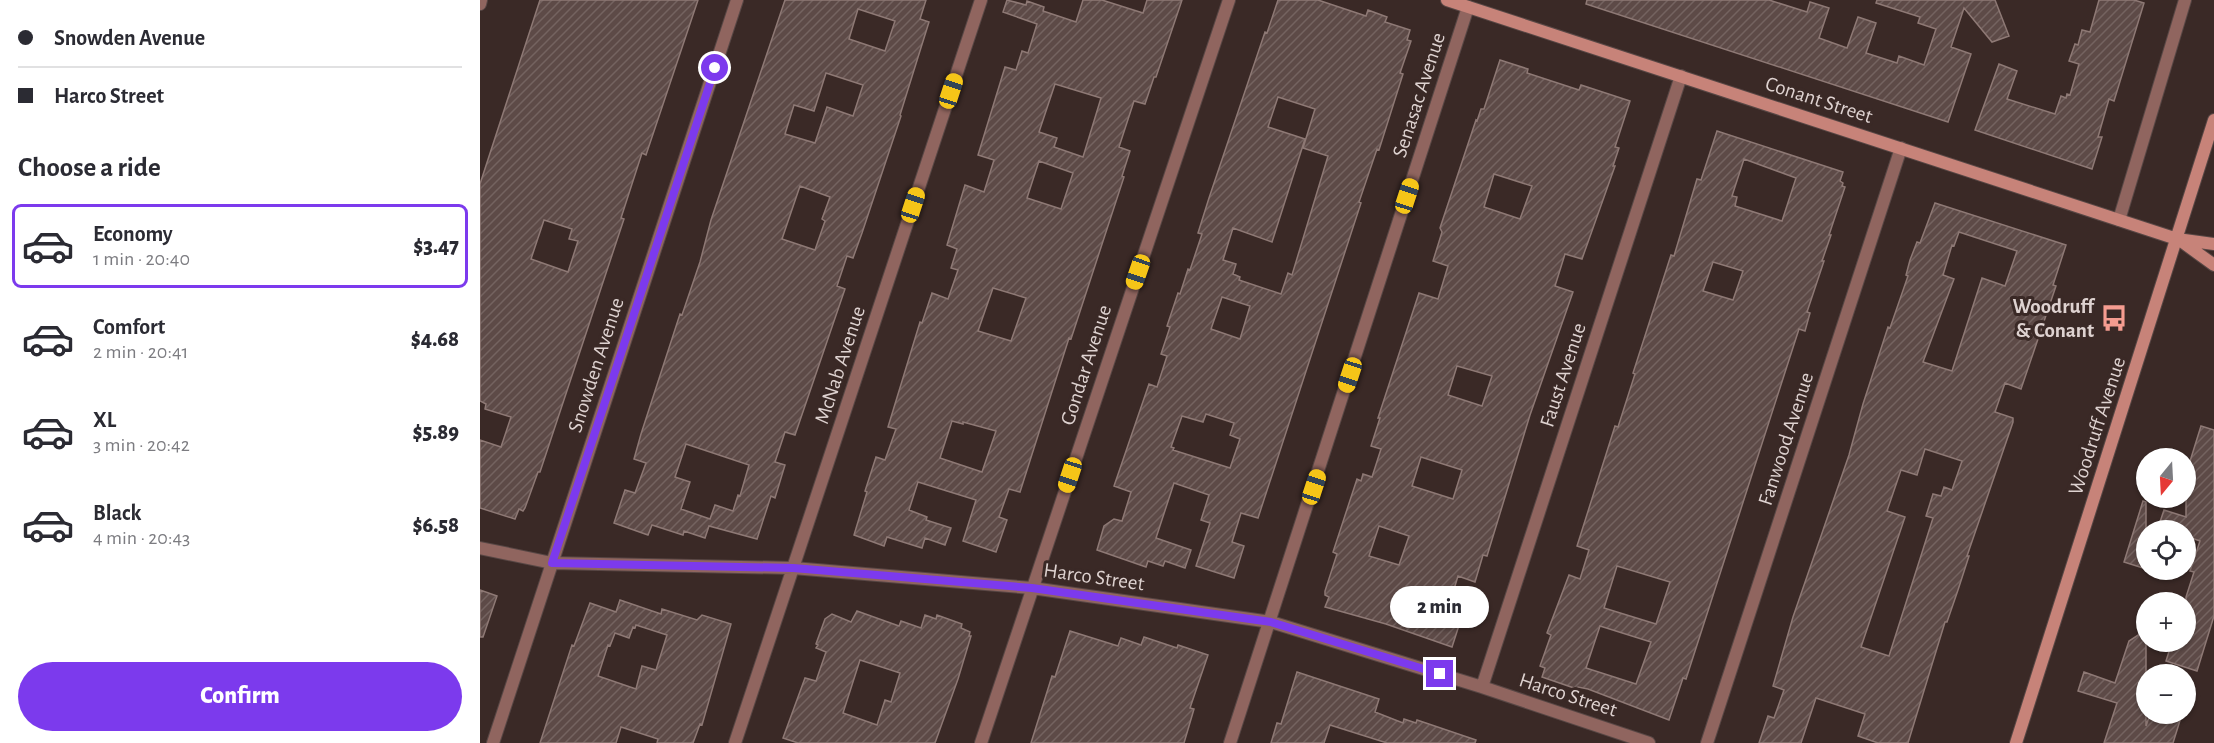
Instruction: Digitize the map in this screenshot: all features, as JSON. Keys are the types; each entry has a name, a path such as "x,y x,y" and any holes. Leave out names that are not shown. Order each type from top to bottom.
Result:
{"street":[{"name":"Snowden Avenue","path":"493,743 737,0"},
{"name":"McNab Avenue","path":"735,743 981,0"},
{"name":"Gondar Avenue","path":"981,743 1229,0"},
{"name":"Conant Street","path":"1447,0 2177,239 2214,244"},
{"path":"2119,220 2185,0"},
{"name":"Senasac Avenue","path":"1230,743 1468,7"},
{"name":"Faust Avenue","path":"1482,687 1681,76"},
{"name":"Woodruff Avenue","path":"2016,743 2214,120"},
{"name":"Fanwood Avenue","path":"1707,743 1901,148"},
{"name":"Conant Street","path":"2177,239 2214,265"},
{"name":"Harco Street","path":"480,548 552,563 793,568 1032,588 1271,622 1482,687 1649,743"}],"building":[{"path":"540,0 698,0 646,155 642,153 621,218 624,219 540,472 538,472 525,508 523,511 519,509 515,519 480,508 480,440 501,447 511,417 485,409 486,404 480,401 480,184","holes":["544,220 572,229 569,239 578,241 568,272 531,259"]},
{"path":"785,0 926,0 920,19 929,22 901,116 853,258 847,256 837,286 845,289 795,435 785,432 775,462 785,465 775,498 771,496 757,539 709,526 705,538 684,531 683,535 652,525 648,535 614,523 625,490 635,493 646,463 634,459 680,314 682,315 700,262 711,220","holes":["858,9 895,21 885,51 849,39","826,73 863,85 853,116 827,107 815,143 785,134 794,105 814,111","800,186 830,197 815,250 782,239","686,444 749,465 733,511 715,505 710,519 681,509 690,482 675,477"]},
{"path":"1007,0 1026,5 1027,1 1044,7 1043,11 1076,22 1083,0 1102,0 1143,13 1147,0 1182,0 1145,104 1134,101 1119,147 1130,151 1122,176 1124,177 1020,492 1009,489 999,517 1007,520 996,552 963,541 976,500 918,482 909,510 927,517 926,520 951,528 945,545 925,538 922,548 887,537 884,546 854,535 867,492 865,491 876,457 885,460 896,429 888,427 920,322 922,323 932,293 948,299 958,270 951,268 957,249 947,245 965,185 984,192 994,160 978,155 1005,67 1016,70 1022,51 1028,53 1037,24 1003,12","holes":["1055,84 1101,98 1083,157 1054,147 1057,138 1039,132","1039,161 1073,173 1061,209 1027,198","993,288 1026,298 1011,341 978,331","952,421 996,431 982,472 940,458"]},
{"path":"1278,0 1318,0 1366,16 1368,10 1387,17 1385,22 1410,30 1407,40 1411,41 1379,150 1377,149 1359,202 1361,203 1258,518 1241,513 1232,542 1244,546 1234,578 1196,566 1210,523 1201,520 1209,495 1174,483 1156,538 1191,550 1185,568 1165,561 1163,566 1148,561 1146,567 1097,550 1104,526 1114,519 1122,521 1131,492 1114,486 1149,384 1157,387 1167,356 1161,354 1170,327 1167,326 1178,293 1180,294 1188,269 1190,270 1202,234 1198,233 1209,198 1265,32 1267,33","holes":["1278,97 1315,109 1303,148 1328,156 1292,275 1288,273 1281,294 1239,280 1240,277 1233,274 1236,264 1223,260 1233,228 1272,242 1305,139 1268,127","1222,297 1250,306 1240,339 1211,329","1206,414 1234,423 1230,435 1240,439 1230,468 1173,450 1174,448 1171,447 1182,416 1203,422"]},
{"path":"1587,0 1769,0 1807,12 1810,2 1829,8 1819,38 1847,48 1858,17 1876,23 1866,53 1897,63 1899,56 1924,65 1936,29 1918,23 1920,17 1876,3 1877,0 1995,0 2009,36 1992,42 1964,8 1951,47 1971,54 1948,122 1586,4"},
{"path":"2099,0 2134,0 2144,3 2114,101 2109,99 2098,137 2102,137 2092,169 1975,130 1999,64 2017,71 2007,99 2055,114 2061,96 2066,98 2067,94 2070,95 2079,64 2069,61 2075,44 2078,45 2082,30 2090,32"},
{"path":"1500,60 1528,69 1527,73 1579,90 1581,85 1630,101 1615,147 1619,148 1613,166 1615,166 1582,259 1565,254 1555,286 1573,292 1530,415 1487,556 1483,555 1475,582 1458,576 1448,609 1463,613 1452,647 1386,624 1325,607 1329,597 1325,595 1325,591 1337,554 1333,552 1357,479 1361,481 1363,474 1372,477 1381,449 1371,446 1419,293 1438,299 1448,266 1433,261 1442,232 1440,228 1476,120 1481,109 1484,109","holes":["1494,174 1532,186 1520,219 1484,207","1457,366 1492,376 1482,406 1448,395","1421,457 1462,470 1453,499 1412,486","1379,526 1409,536 1399,565 1369,556"]},
{"path":"1717,131 1843,172 1840,181 1845,187 1807,312 1810,313 1805,331 1799,329 1686,679 1683,678 1669,720 1588,689 1578,687 1577,689 1542,677 1545,668 1540,666 1551,635 1547,633 1569,575 1580,579 1589,550 1577,546 1615,426 1618,427 1671,255 1674,256 1697,179 1701,180","holes":["1744,159 1796,178 1782,221 1735,206 1737,197 1732,196","1713,262 1743,271 1733,300 1703,291","1617,566 1670,582 1656,624 1604,608","1600,626 1651,642 1636,684 1586,668"]},
{"path":"1935,203 2066,245 2053,285 2056,286 2021,389 2005,383 1995,412 2013,418 2013,422 1967,556 1969,556 1958,590 1947,622 1945,622 1908,743 1878,743 1858,736 1865,714 1816,698 1801,743 1759,743 1768,716 1774,718 1784,690 1773,686 1793,617 1849,455 1888,327 1890,328 1908,276 1906,275 1910,260 1917,242 1920,243","holes":["1959,232 2017,251 2005,286 1982,278 1952,371 1923,362 1954,279 1943,275 1952,245 1954,246","1925,449 1962,461 1952,490 1944,487 1941,496 1933,494 1926,516 1933,518 1889,656 1861,647 1905,517 1887,511 1901,470 1917,475"]},
{"path":"2201,426 2214,430 2214,616 2197,671 2196,664 2175,664 2166,661 2169,652 2196,652 2196,592 2188,592 2191,580 2196,580 2196,553 2200,541 2196,540 2196,520 2161,520 2164,510 2186,517 2186,508 2196,508 2196,448 2194,448"},
{"path":"2141,508 2146,508 2146,520 2137,520"},
{"path":"2136,523 2136,566 2124,562"},
{"path":"480,590 497,596 483,637 480,637"},
{"path":"620,600 661,614 662,609 697,620 702,615 731,624 702,725 700,724 693,743 657,743 658,739 621,727 616,743 540,743 572,645 574,646 590,603 616,612","holes":["636,625 667,635 656,670 642,666 636,689 598,676 608,645 610,646 615,633 629,638"]},
{"path":"857,611 899,626 901,621 921,628 925,615 936,619 937,615 962,624 961,628 970,632 969,636 971,636 958,679 935,743 798,743 783,738 805,678 816,681 826,652 816,648 825,619 832,614 851,622","holes":["860,660 900,673 891,702 885,700 877,725 843,713"]},
{"path":"1070,631 1118,646 1121,638 1141,645 1144,637 1208,655 1190,708 1194,709 1184,743 1031,743 1052,676 1055,677"},
{"path":"2136,636 2136,652 2146,652 2146,664 2136,664 2136,724 2146,724 2146,726 2147,724 2179,724 2173,743 2104,743 2117,703 2078,691 2084,672 2115,683 2129,641"},
{"path":"1297,672 1379,699 1375,712 1403,723 1404,719 1416,723 1417,720 1476,740 1475,743 1387,743 1330,725 1324,743 1271,743 1277,723 1281,724"}],"place":[{"name":"Woodruff & Conant","path":"2114,318"}],"route":[{"path":"715,68 552,563 793,568 1032,588 1271,622 1440,674"}]}
